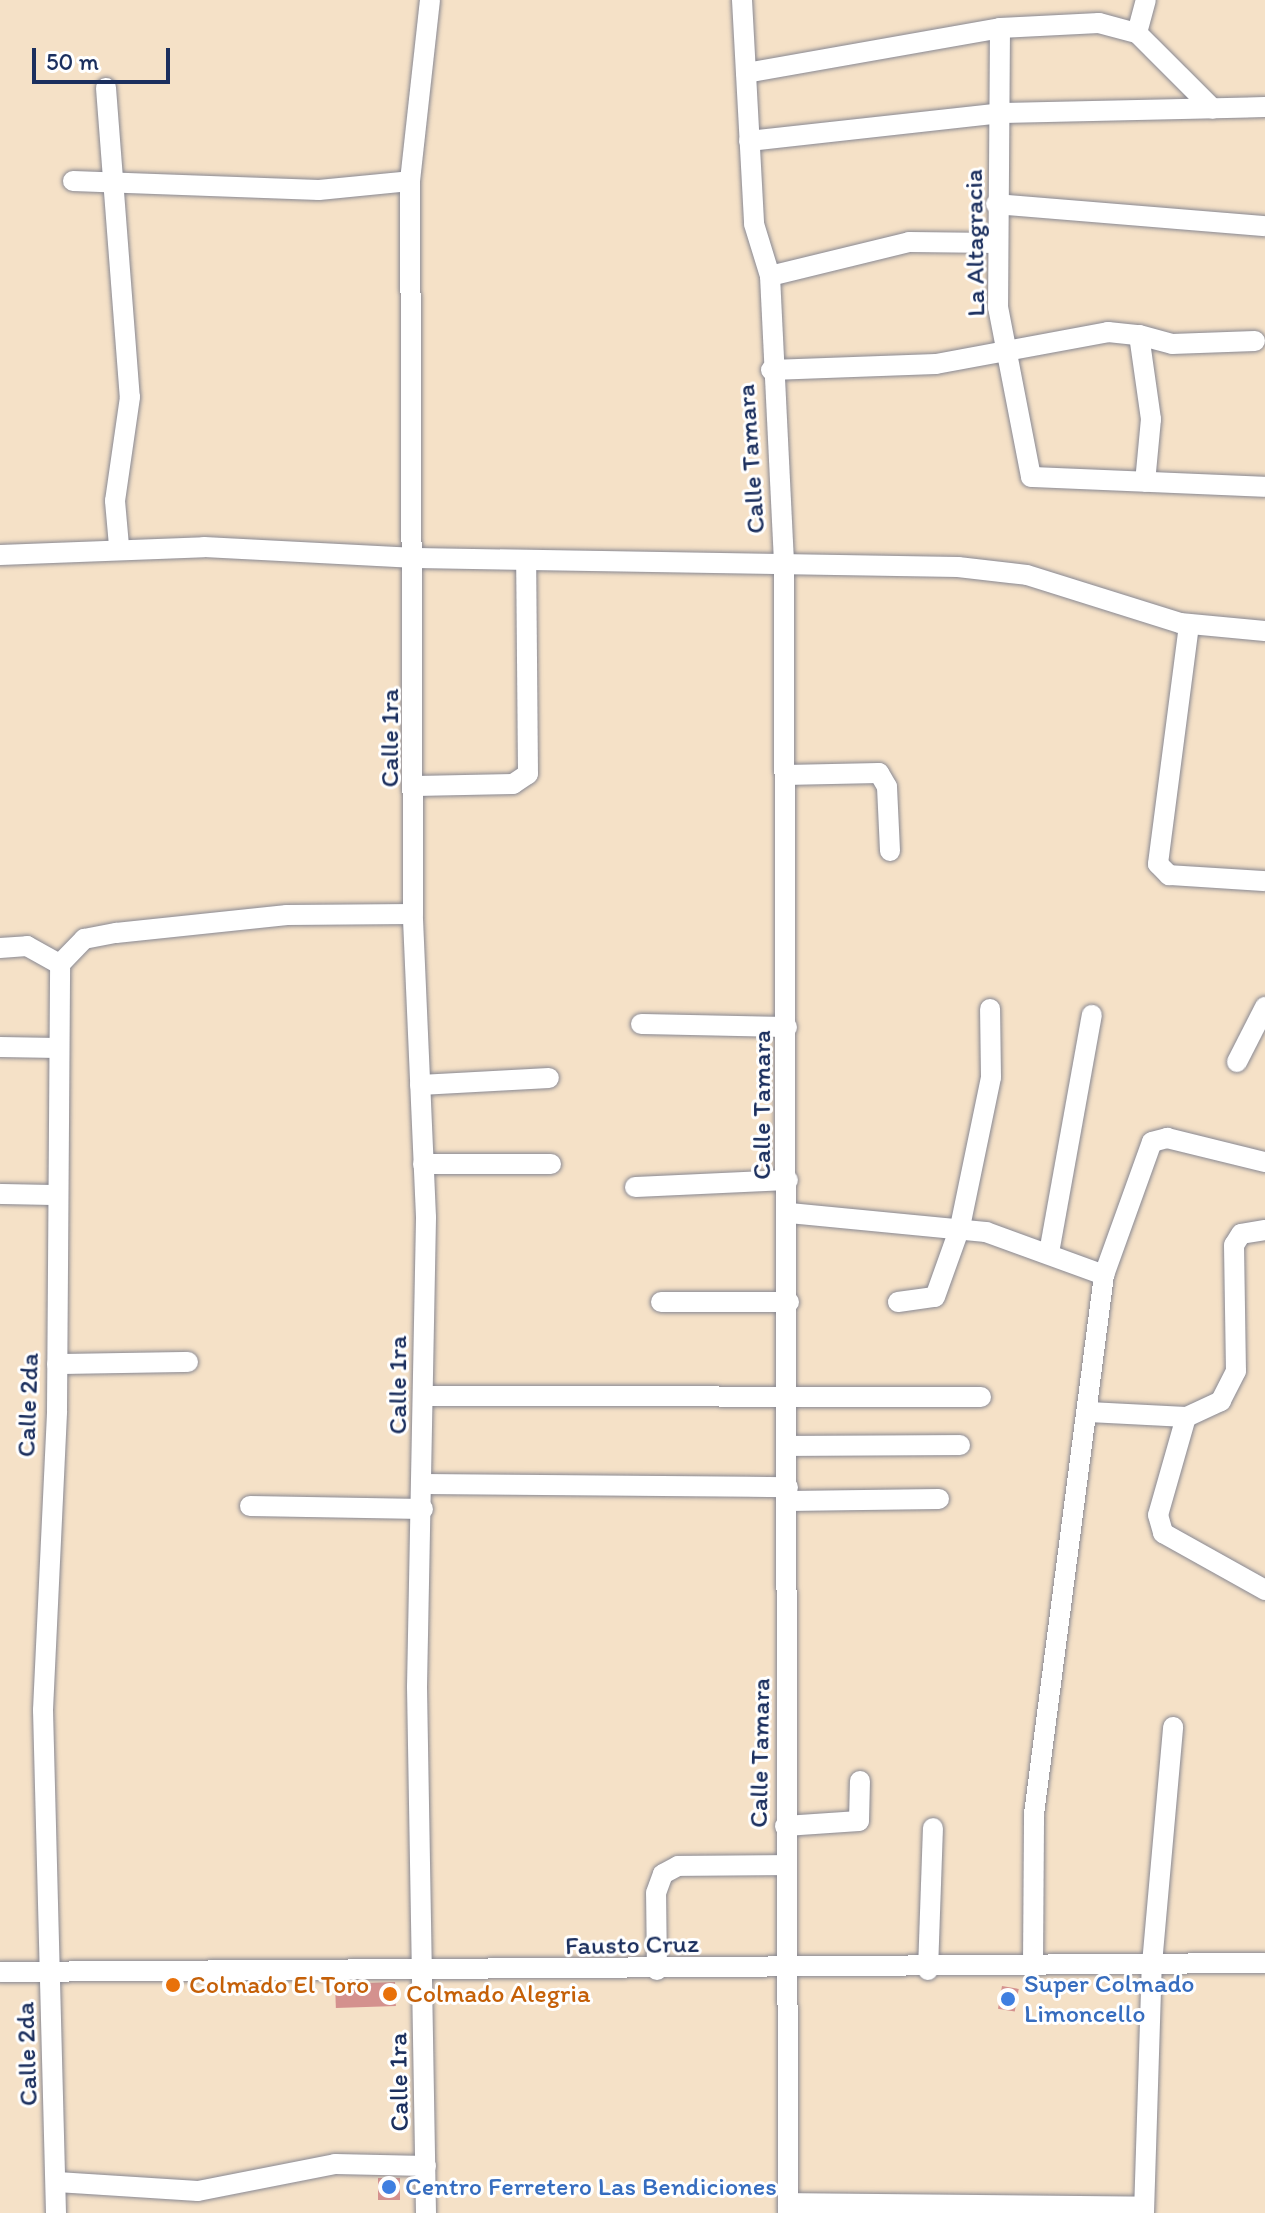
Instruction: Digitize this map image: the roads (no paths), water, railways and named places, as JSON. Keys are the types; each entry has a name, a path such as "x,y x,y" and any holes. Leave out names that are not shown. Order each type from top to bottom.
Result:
{"street":[{"name":"Calle 1ra","path":"426,2213 417,1687 423,1509 423,1164 413,914 416,558 410,181 430,0"},
{"name":"Calle Tamara","path":"742,0 754,224 770,276 771,370 784,566 789,1213 785,1826 788,2208"},
{"path":"1137,33 1146,0"},
{"path":"746,73 1000,28 1099,23 1137,33 1213,109"},
{"name":"La Altagracia","path":"1000,28 1003,113 996,204 997,243 1006,349 1031,477 1265,487"},
{"path":"106,88 130,397 115,501 119,546"},
{"path":"749,141 1003,113 1265,107"},
{"path":"73,181 319,190 410,181"},
{"path":"996,204 1265,226"},
{"path":"770,276 909,242 997,243"},
{"path":"771,370 936,364 1108,332 1139,335 1172,344 1255,341"},
{"path":"1139,335 1151,419 1145,482"},
{"path":"0,555 119,546 416,558 1027,575 1189,625 1265,631"},
{"path":"416,786 513,784 528,774 526,561"},
{"path":"1189,625 1158,864 1169,875 1265,881"},
{"path":"785,775 879,773 887,787 890,851"},
{"path":"0,948 27,946 60,964 84,939 116,933 287,915 413,914"},
{"name":"Calle 2da","path":"56,2213 43,1710 57,1364 55,1195 60,964"},
{"path":"1237,1062 1265,1007"},
{"path":"898,1302 935,1297 960,1227 991,1077 990,1009"},
{"path":"1049,1253 1092,1015"},
{"path":"641,1024 787,1027"},
{"path":"0,1047 58,1048"},
{"path":"420,1085 549,1078"},
{"path":"1033,1965 1034,1814 1089,1412 1104,1275 1152,1142 1167,1138 1265,1162"},
{"path":"423,1164 551,1164"},
{"path":"635,1187 788,1180"},
{"path":"0,1194 55,1195"},
{"path":"789,1213 960,1227 1049,1253 1104,1275"},
{"path":"1089,1412 1186,1417 1221,1401 1231,1387 1239,1355 1234,1245 1241,1234 1265,1230"},
{"path":"661,1302 789,1302"},
{"path":"57,1364 188,1362"},
{"path":"424,1396 981,1397"},
{"path":"1186,1417 1159,1525 1265,1590"},
{"path":"788,1446 960,1445"},
{"path":"423,1484 939,1499"},
{"path":"250,1506 423,1509"},
{"path":"788,2208 1144,2210 1152,1964 1173,1727"},
{"path":"785,1826 859,1821 860,1781"},
{"path":"928,1970 933,1828"},
{"path":"657,1970 656,1893 663,1874 678,1866 785,1865"},
{"name":"Fausto Cruz","path":"0,1972 423,1974 785,1967 928,1970 1033,1965 1265,1963"},
{"path":"57,2182 198,2191 335,2164 426,2166"}],"place":[{"name":"Colmado El Toro","path":"173,1985"},
{"name":"Colmado Alegria","path":"390,1994"},
{"name":"Super Colmado Limoncello","path":"1008,1999"},
{"name":"Centro Ferretero Las Bendiciones","path":"389,2187"}]}
